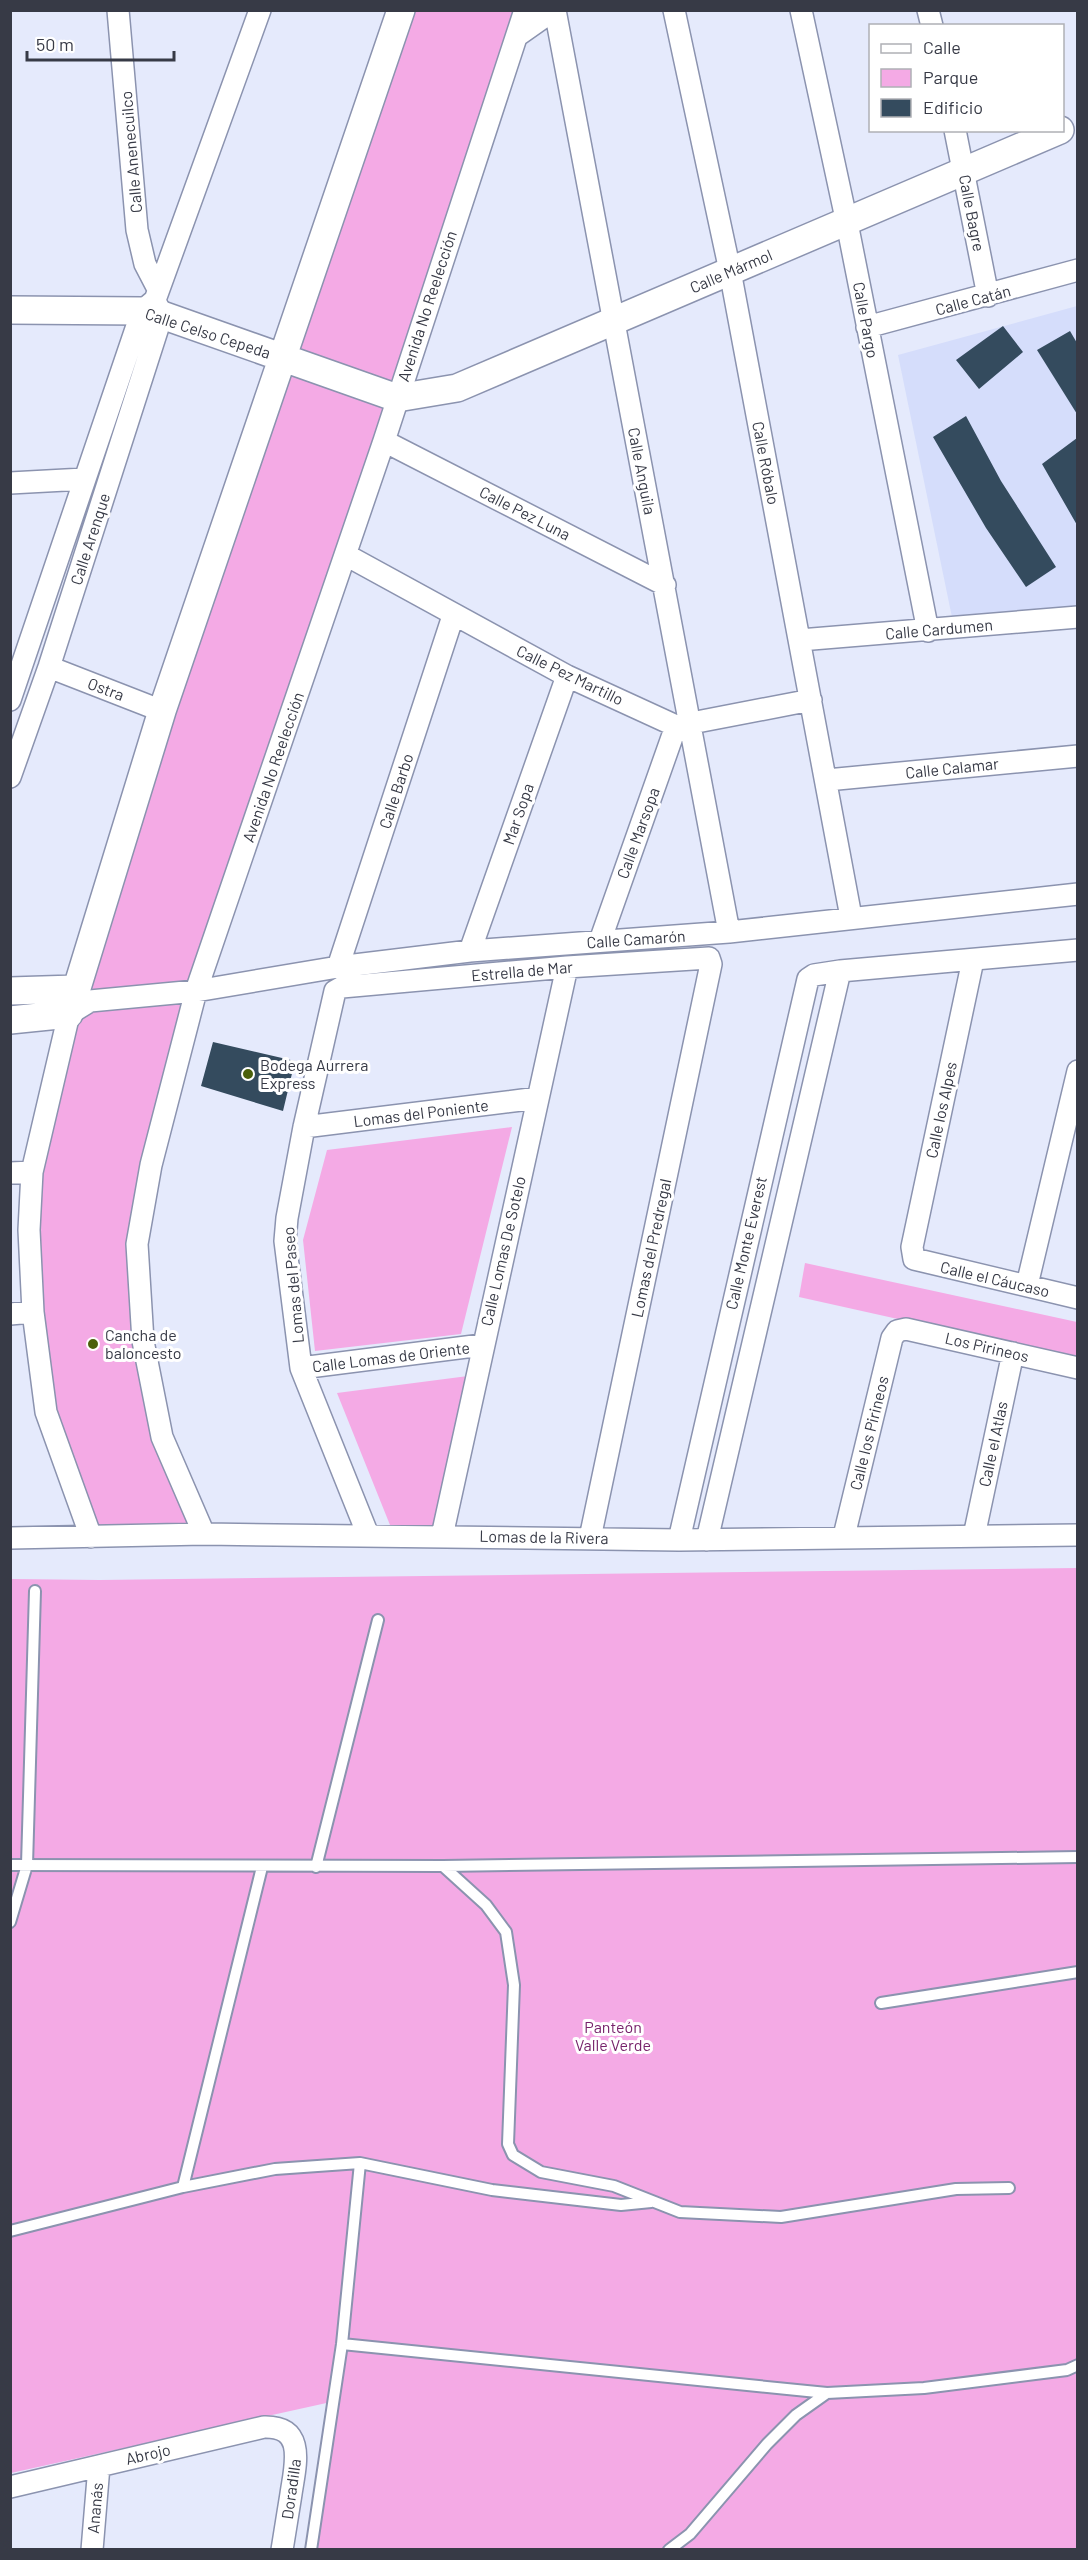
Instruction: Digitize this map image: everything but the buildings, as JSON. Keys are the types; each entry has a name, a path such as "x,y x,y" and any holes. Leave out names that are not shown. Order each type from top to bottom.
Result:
{"street":[{"name":"Calle Anenecuilco","path":"118,10 137,230 154,304"},
{"name":"Calle Arenque","path":"10,700 19,648 154,304 260,10"},
{"path":"91,1537 45,1412 33,1312 29,1230 32,1172 78,1001 162,711 402,10"},
{"name":"Avenida No Reelección","path":"204,1534 162,1437 143,1341 137,1244 151,1165 196,991 346,555 525,10"},
{"path":"517,36 555,10"},
{"name":"Calle Anguila","path":"555,10 612,322 665,585 682,724 729,932"},
{"name":"Calle Róbalo","path":"674,10 730,271 851,917"},
{"name":"Calle Pargo","path":"801,10 847,223 928,631"},
{"name":"Calle Bagre","path":"955,132 988,296"},
{"name":"Calle Mármol","path":"397,398 458,388 1056,132"},
{"name":"Calle Catán","path":"867,327 1077,270"},
{"name":"Calle Arenque","path":"10,777 49,667 154,304"},
{"name":"Calle Celso Cepeda","path":"10,310 154,304 284,358 397,398"},
{"name":"Calle Pez Luna","path":"384,441 665,585"},
{"path":"10,483 84,479"},
{"name":"Calle Pez Martillo","path":"346,555 453,616 567,676 682,724"},
{"name":"Calle Barbo","path":"338,967 453,616"},
{"name":"Calle Cardumen","path":"800,640 1077,617"},
{"name":"Ostra","path":"49,667 162,711"},
{"name":"Mar Sopa","path":"470,951 567,676"},
{"path":"682,724 811,700"},
{"name":"Calle Marsopa","path":"600,941 682,724"},
{"name":"Calle Calamar","path":"827,780 1077,756"},
{"name":"Calle Camarón","path":"78,1001 196,991 338,967 470,951 729,932 1077,894"},
{"name":"Calle Monte Everest","path":"679,1540 804,986 814,975 840,971 1077,950"},
{"name":"Estrella de Mar","path":"335,991 342,987 567,967 709,958"},
{"name":"Lomas del Predregal","path":"590,1538 711,964 709,958"},
{"name":"Calle los Alpes","path":"914,1259 912,1247 973,960"},
{"name":"Calle Lomas De Sotelo","path":"442,1536 482,1345 567,967"},
{"name":"Calle Monte Everest","path":"706,1540 840,971"},
{"name":"Lomas del Paseo","path":"335,991 304,1127 287,1218 285,1241 301,1368 368,1535"},
{"path":"10,992 78,1001"},
{"path":"10,1020 78,1001"},
{"path":"1027,1285 1077,1071"},
{"name":"Lomas del Poniente","path":"304,1127 538,1098"},
{"path":"10,1173 32,1172"},
{"name":"Calle el Cáucaso","path":"914,1259 1077,1298"},
{"path":"10,1314 33,1312"},
{"name":"Los Pirineos","path":"897,1331 906,1329 1077,1368"},
{"name":"Calle los Pirineos","path":"844,1536 892,1338 897,1331"},
{"name":"Calle Lomas de Oriente","path":"301,1368 482,1345"},
{"name":"Calle el Atlas","path":"974,1536 1013,1353"},
{"name":"Lomas de la Rivera","path":"10,1538 204,1534 706,1540 844,1536 1077,1535"},
{"name":"Abrojo","path":"10,2487 264,2427 276,2427 285,2431"},
{"name":"Doradilla","path":"282,2550 297,2458 295,2446 285,2431"},
{"name":"Ananás","path":"92,2550 99,2466"}],"lane":[{"path":"10,1922 27,1865 35,1591"},
{"path":"316,1868 378,1620"},
{"path":"10,1865 316,1868 1077,1857"},
{"path":"443,1866 486,1905 506,1932 514,1985 508,2144 513,2155 541,2172 635,2192 651,2202 680,2212 781,2217 956,2189 1009,2188"},
{"path":"183,2187 262,1867"},
{"path":"881,2003 1077,1972"},
{"path":"10,2231 183,2187 275,2169 360,2163 492,2190 621,2205 651,2202"},
{"path":"311,2550 342,2344 360,2163"},
{"path":"342,2344 827,2393 924,2388 1066,2370 1077,2365"},
{"path":"669,2550 690,2534 789,2422 827,2393"}],"shaded area":[{"path":"1077,306 1077,614 954,627 898,355"}],"green space":[{"path":"404,11 526,11 196,991 137,1244 162,1437 204,1534 91,1537 46,1412 32,1172 69,1014 188,991 75,989"},
{"path":"512,1127 461,1334 315,1351 303,1240 327,1150"},
{"path":"805,1263 1077,1322 1077,1359 799,1297"},
{"path":"468,1376 439,1527 392,1530 337,1393"},
{"name":"Panteón Valle Verde","path":"1077,1568 1077,2549 307,2549 331,2402 11,2473 11,1579 100,1580"}],"place":[{"name":"Bodega Aurrera Express","path":"248,1074"},
{"name":"Cancha de baloncesto","path":"93,1344"}]}
